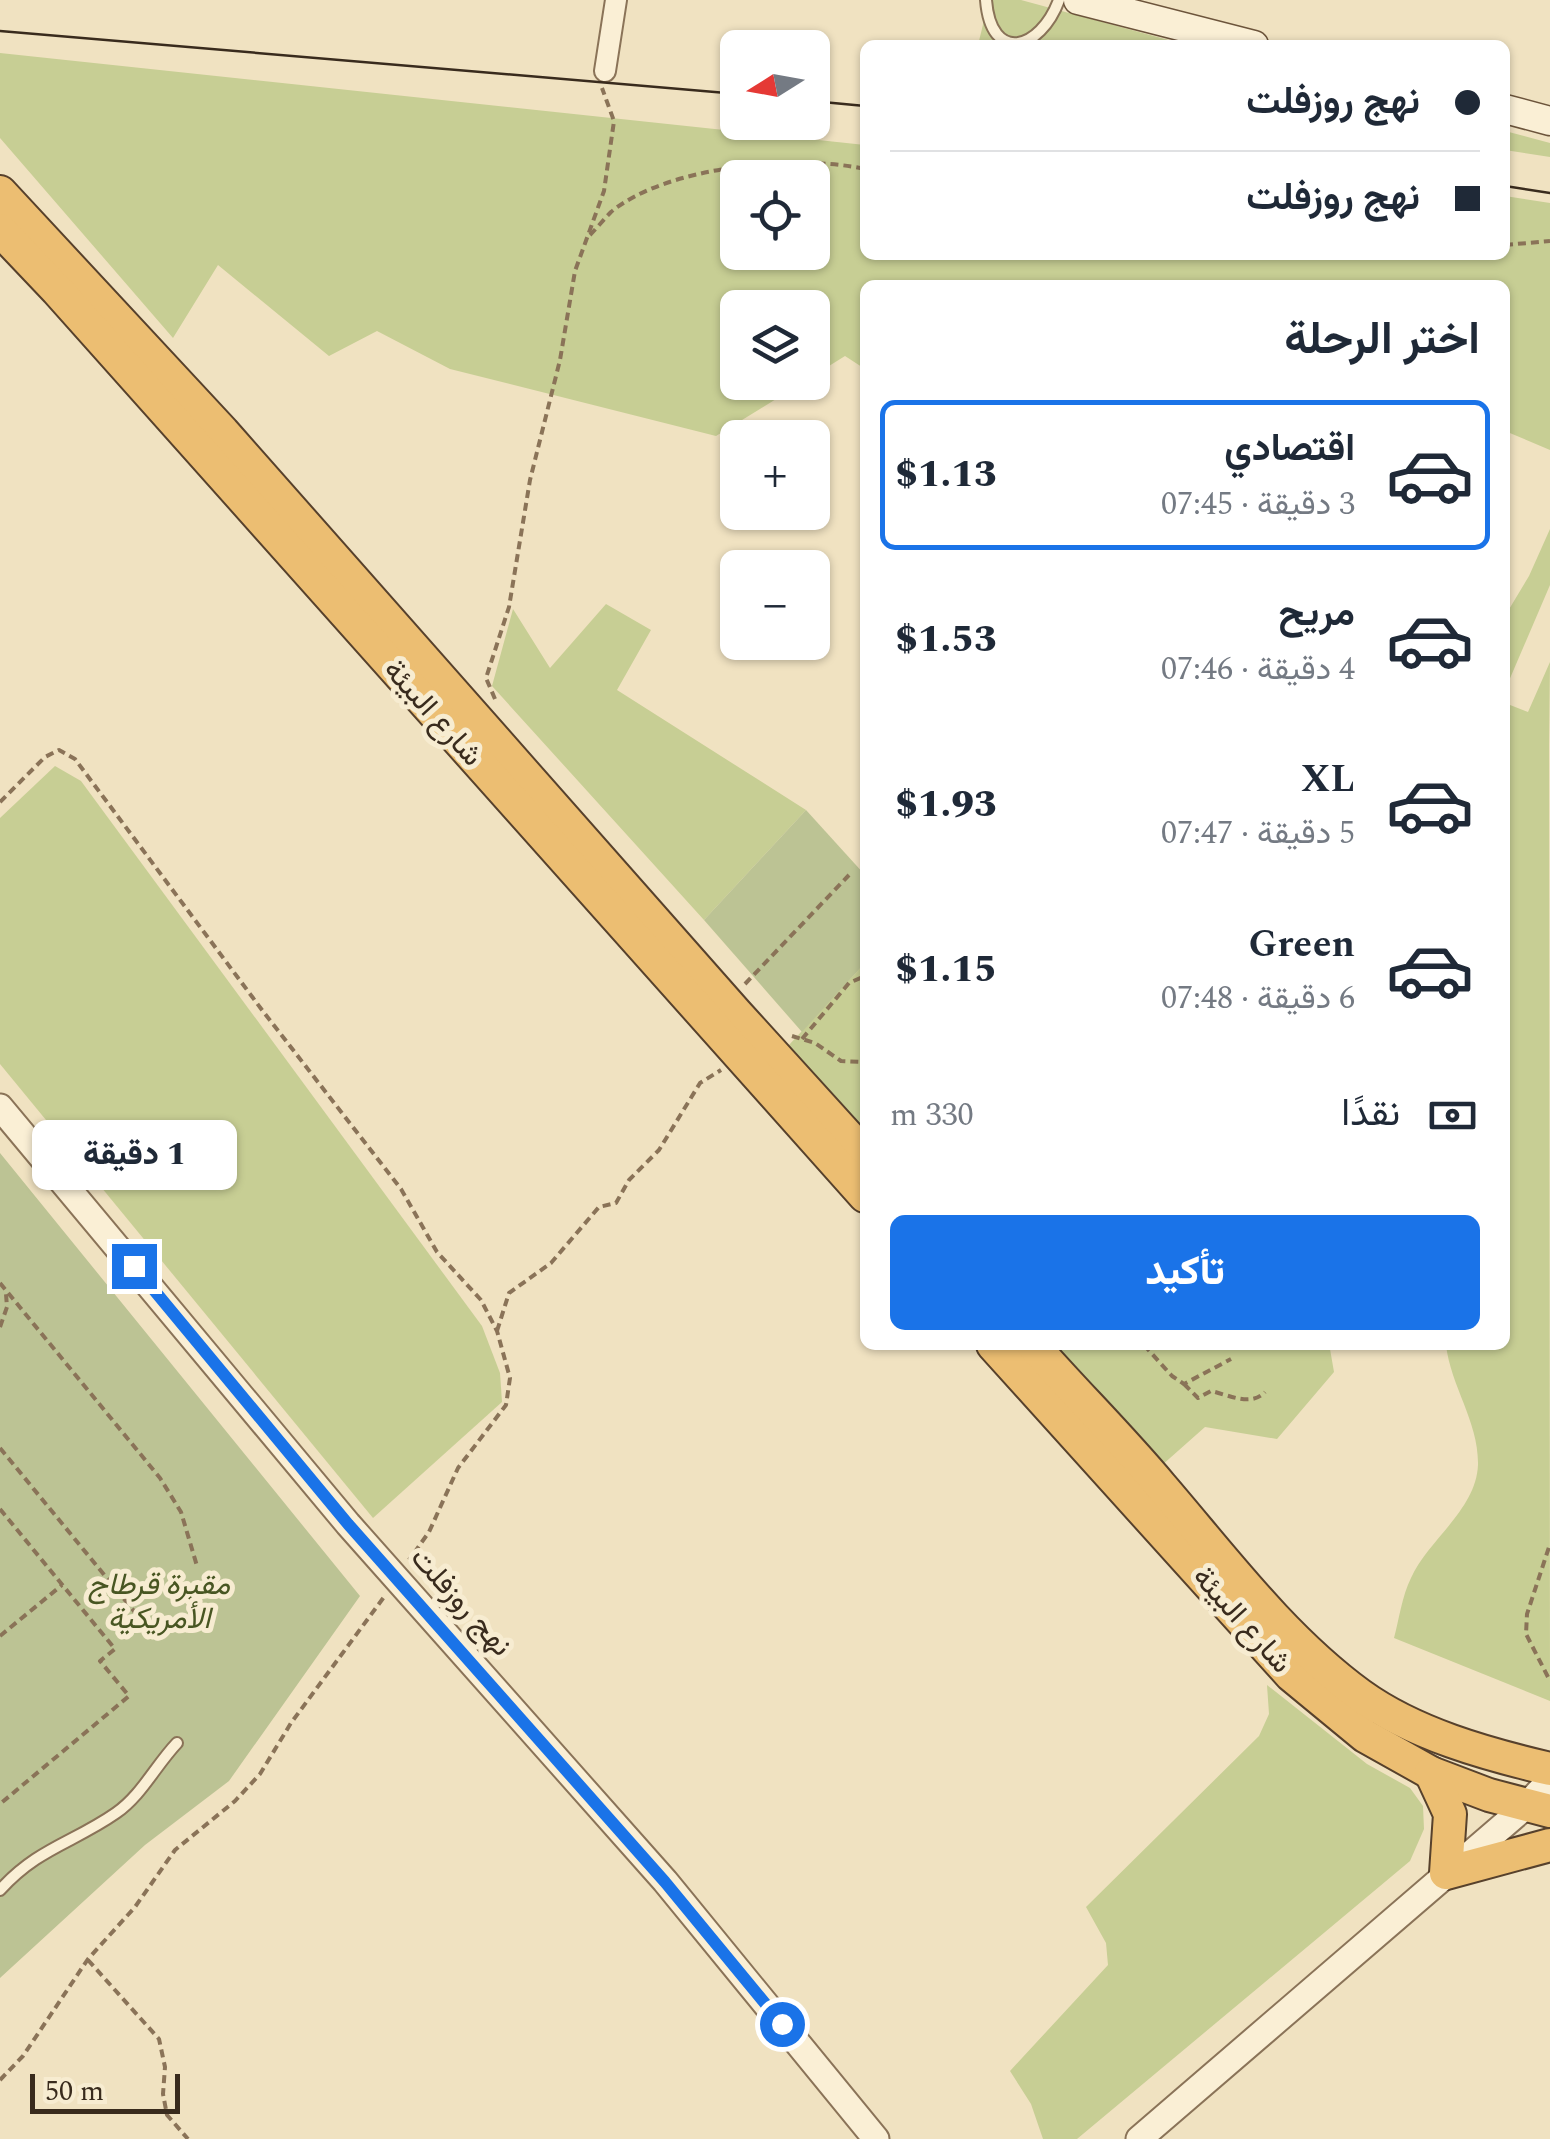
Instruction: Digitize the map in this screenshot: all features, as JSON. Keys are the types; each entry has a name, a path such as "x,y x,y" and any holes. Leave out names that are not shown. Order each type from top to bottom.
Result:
{"highway":[{"name":"شارع البيئة","path":"0,192 745,997 860,1149"},
{"name":"شارع البيئة","path":"0,230 860,1190"},
{"name":"شارع البيئة","path":"998,1350 1291,1675 1366,1736 1431,1774 1458,1786 1538,1808"},
{"name":"شارع البيئة","path":"1038,1350 1125,1443 1305,1650 1361,1696 1464,1745 1550,1769"},
{"path":"1431,1774 1450,1814 1446,1873 1550,1845"}],"main road":[{"path":"1078,0 1234,40"},
{"path":"1510,111 1550,121"}],"street":[{"path":"605,71 616,0"},
{"name":"نهج روزفلت","path":"0,1107 397,1578 665,1882 876,2139"},
{"path":"1139,2139 1446,1873 1538,1808 1550,1780"}],"lane":[{"path":"986,0 991,24 1006,40"},
{"path":"1030,40 1051,21 1059,0"},
{"path":"0,1890 18,1870 52,1846 118,1812 177,1743"}],"path":[{"path":"506,711 493,696 486,678 510,608 530,480 560,360 575,271 604,191 614,121 602,92 605,71"},
{"path":"587,238 612,211 646,192 729,166 807,162 860,168"},
{"path":"1510,244 1550,240"},
{"path":"0,802 45,757 58,750 75,759 302,1064 401,1189 437,1252 481,1300 497,1331 510,1378 506,1405 458,1468 429,1532 260,1774 236,1801 175,1850 135,1907 88,1959 24,2056 0,2080"},
{"path":"745,997 849,875"},
{"path":"802,1039 850,983 860,978"},
{"path":"788,1035 816,1042 841,1060 860,1062"},
{"path":"497,1331 509,1292 551,1262 598,1207 616,1203 630,1180 659,1150 700,1083 740,1057"},
{"path":"0,1283 160,1478 181,1512 196,1566"},
{"path":"0,1328 8,1307 5,1289"},
{"path":"1149,1350 1198,1398 1212,1391 1247,1400 1260,1398 1265,1392"},
{"path":"1184,1384 1231,1359"},
{"path":"0,1448 152,1633"},
{"path":"0,1510 115,1649 100,1661 129,1696 0,1804"},
{"path":"1548,1677 1526,1634 1527,1614 1550,1544"},
{"path":"0,1636 62,1585"},
{"path":"88,1959 159,2039 165,2067 163,2094 167,2115 188,2139"}],"green space":[{"path":"989,0 1021,0 1169,40 979,40"},
{"path":"0,53 720,130 720,140 818,140 860,144 860,260 1510,260 1510,197 1550,203 1550,450 1510,433 1510,280 860,280 860,366 845,356 830,365 830,290 720,290 720,400 774,400 742,420 720,420 720,434 716,436 450,369 377,331 329,356 218,265 173,338 0,138"},
{"path":"1510,132 1550,143 1550,157 1510,151"},
{"path":"1550,529 1550,585 1510,678 1510,608"},
{"path":"606,604 651,630 617,690 806,810 704,920 492,686 513,609 550,668"},
{"path":"1550,662 1550,1701 1394,1638 1411,1578 1469,1496 1478,1465 1474,1434 1447,1350 1510,1350 1510,705 1528,712"},
{"path":"55,766 81,781 482,1326 500,1373 502,1402 373,1518 0,1064 0,818"},
{"path":"806,810 860,869 860,968 802,1032 704,920"},
{"path":"860,968 860,1125 789,1045"},
{"name":"مقبرة قرطاج الأمريكية","path":"0,1153 360,1596 229,1781 145,1845 0,1978"},
{"path":"1058,1350 1330,1350 1334,1372 1277,1439 1205,1427 1161,1466"},
{"path":"1267,1685 1367,1764 1410,1788 1423,1806 1424,1829 1410,1861 1077,2139 1043,2139 1031,2104 1010,2071 1108,1965 1106,1943 1086,1907 1259,1736 1269,1714"}],"tram line":[{"path":"0,31 720,92"},
{"path":"830,103 860,106"},
{"path":"1510,187 1550,193"}],"route":[{"path":"134,1266 348,1524 665,1882 782,2024"}]}
